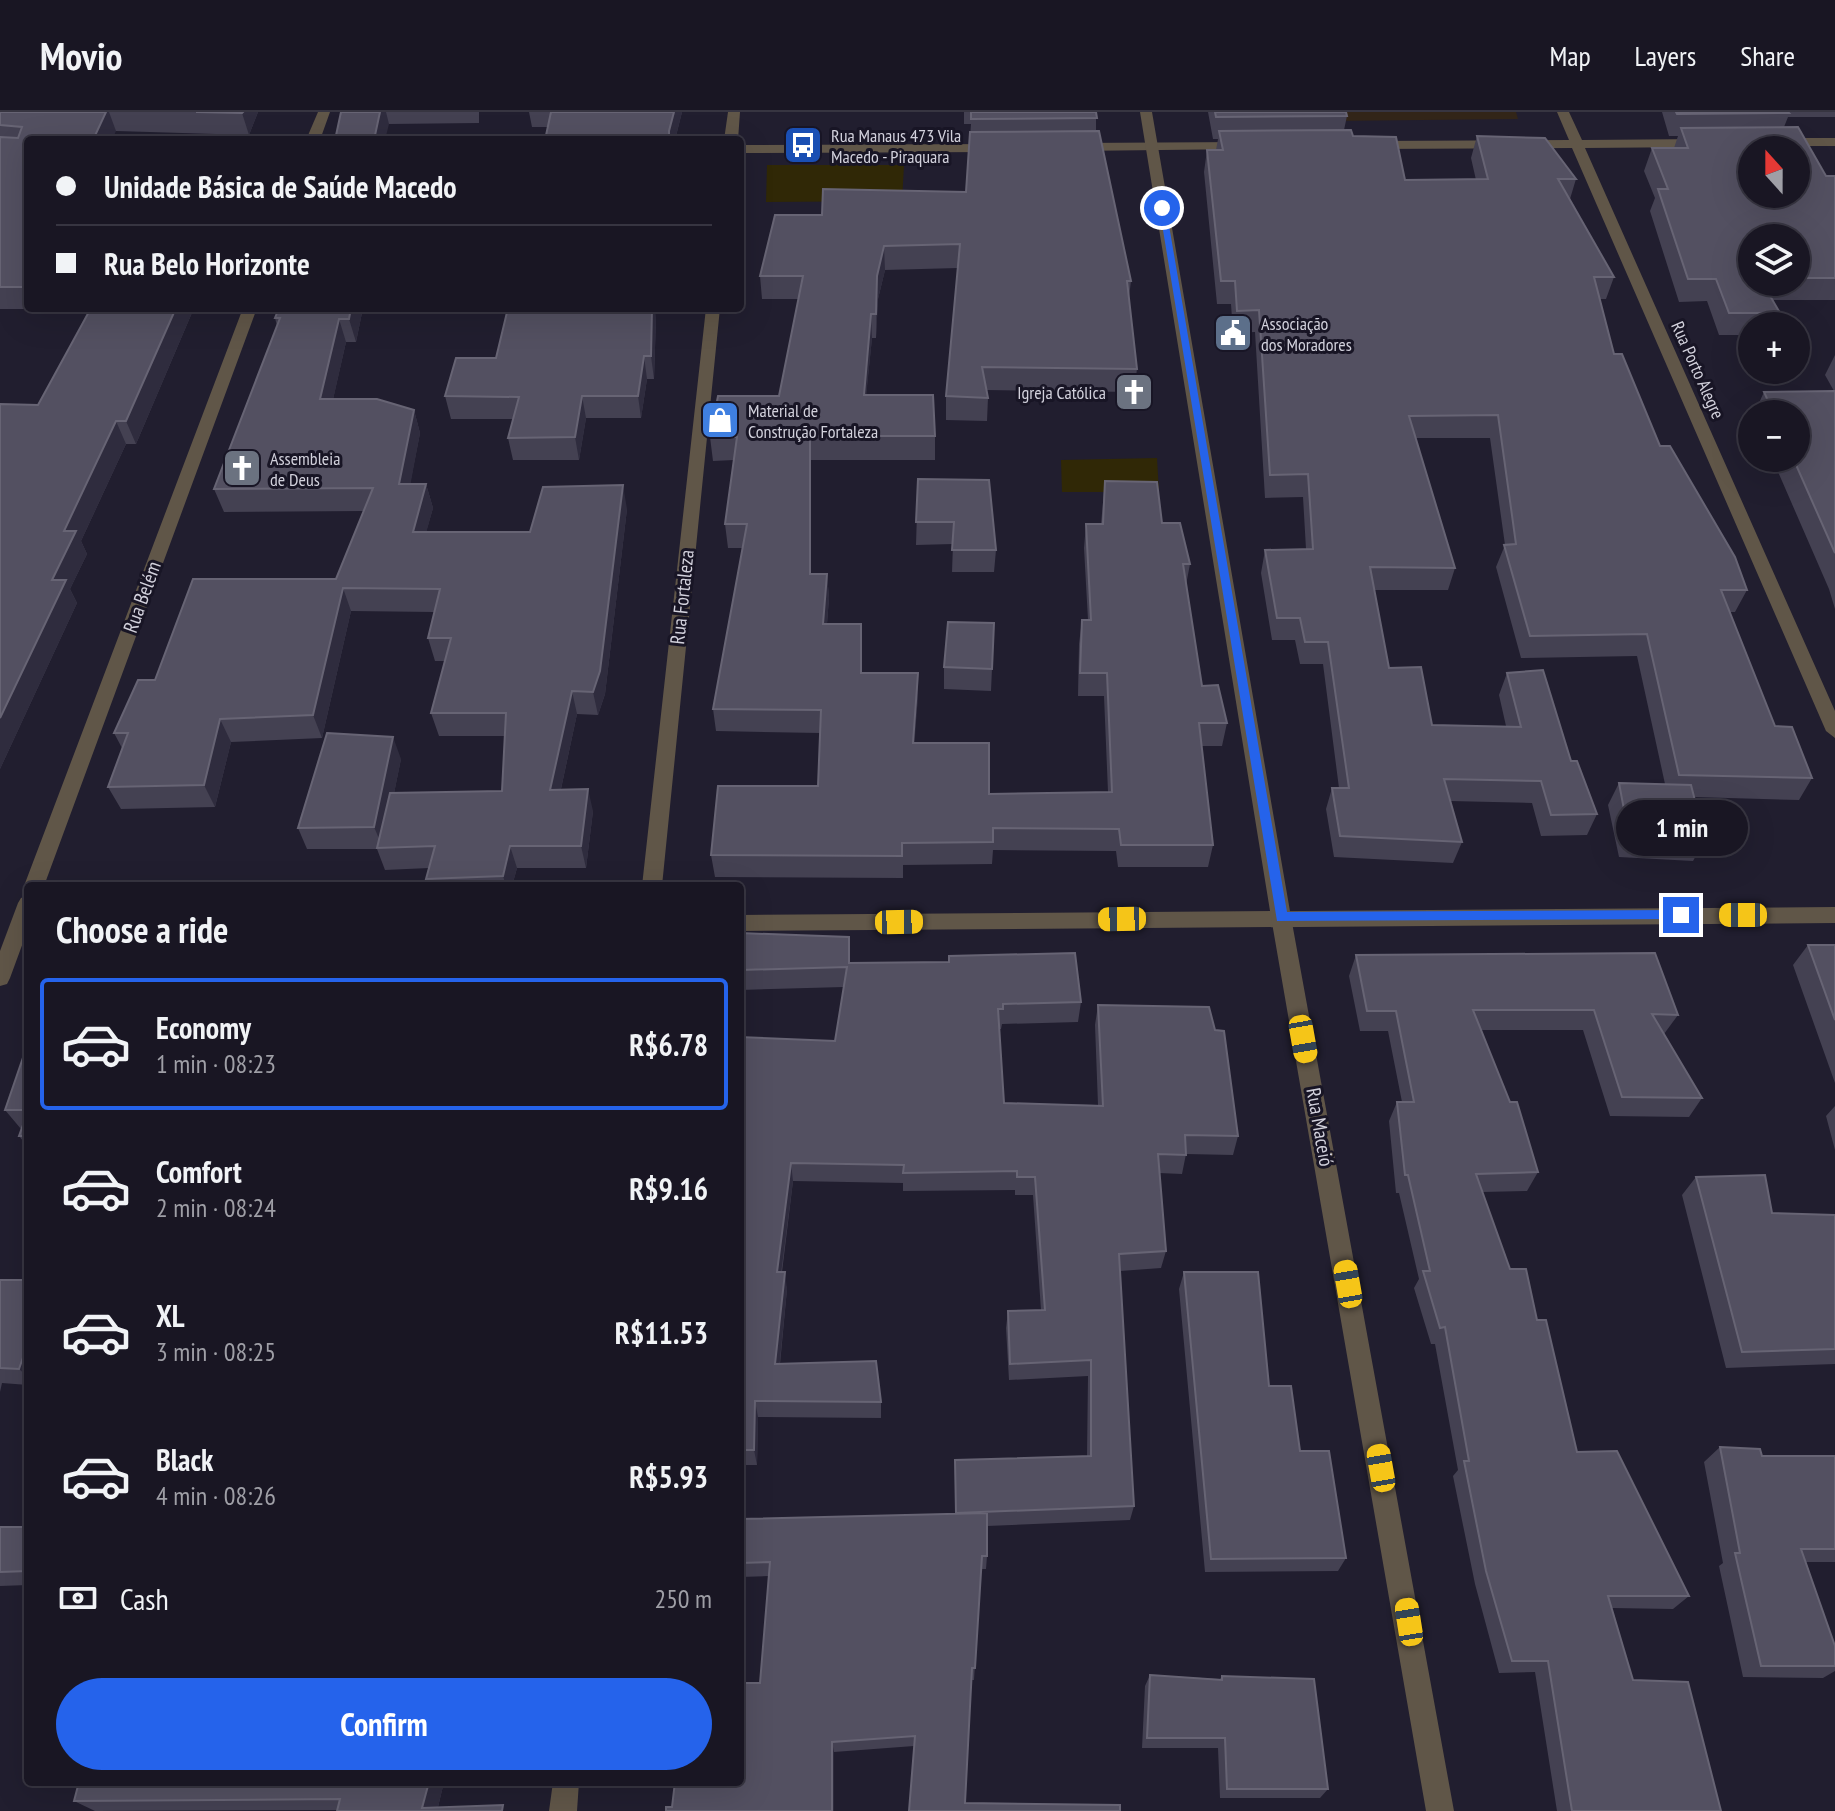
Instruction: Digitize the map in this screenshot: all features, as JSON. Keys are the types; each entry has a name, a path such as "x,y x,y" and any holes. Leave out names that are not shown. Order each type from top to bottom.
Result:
{"street":[{"path":"315,136 324,112"},
{"path":"731,136 734,112"},
{"name":"Rua Maceió","path":"1146,112 1281,917 1440,1811"},
{"name":"Rua Porto Alegre","path":"1563,112 1835,731"},
{"path":"1810,142 1835,142"},
{"path":"1356,145 1714,143"},
{"path":"1057,147 1262,146"},
{"path":"744,149 1009,147"},
{"name":"Rua Belém","path":"35,882 249,312"},
{"name":"Rua Fortaleza","path":"652,882 713,312"},
{"path":"0,978 24,911"},
{"path":"744,923 1835,915"},
{"path":"563,1811 566,1786"}],"shaded area":[{"path":"1326,112 1516,112 1518,119 1329,121"}],"sand":[{"path":"767,165 904,165 902,201 766,202"},
{"path":"1157,458 1159,492 1062,492 1061,460"}],"building":[{"path":"0,112 106,112 95,136 24,136 24,287 0,287 0,137 18,138 22,127 0,125"},
{"path":"341,112 380,112 375,136 336,136"},
{"path":"551,112 674,112 669,136 546,136"},
{"path":"971,112 1096,112 1097,118 971,119"},
{"path":"1215,112 1346,112 1347,116 1216,117"},
{"path":"1788,112 1789,113 1677,114"},
{"path":"1798,127 1803,136 1738,136 1738,208 1810,208 1810,148 1826,176 1835,176 1835,278 1810,278 1810,224 1738,224 1738,296 1770,296 1779,312 1729,313 1716,279 1688,279 1658,189 1668,189 1652,148 1688,148 1681,128"},
{"path":"1351,130 1353,136 1396,137 1405,180 1488,179 1477,136 1545,138 1576,179 1558,179 1614,277 1594,277 1614,354 1622,354 1660,446 1670,446 1735,557 1747,590 1721,590 1775,726 1792,727 1812,778 1679,775 1647,634 1530,636 1504,545 1516,544 1498,415 1409,416 1455,568 1370,567 1389,668 1421,667 1432,725 1521,727 1507,673 1543,670 1571,761 1577,761 1597,814 1551,815 1541,781 1444,779 1462,842 1340,836 1332,788 1349,788 1328,642 1305,642 1300,618 1277,618 1265,550 1313,549 1308,474 1270,475 1259,310 1237,311 1235,281 1221,281 1207,150 1223,150 1219,131"},
{"path":"1099,131 1131,281 1127,281 1137,369 982,367 988,398 946,396 960,244 884,246 877,276 876,314 871,314 864,395 933,395 935,436 810,436 810,574 827,574 823,624 861,624 861,673 918,673 913,743 989,743 989,794 1112,792 1107,673 1080,673 1082,620 1091,620 1086,524 1103,524 1105,481 1157,482 1162,523 1180,523 1190,564 1183,564 1202,686 1218,685 1227,723 1199,723 1213,845 1121,845 1119,829 993,828 993,842 902,843 902,856 711,855 718,786 818,786 821,710 713,709 747,524 725,524 737,437 710,437 718,396 779,396 803,276 760,276 775,215 822,215 823,189 966,192 970,132"},
{"path":"89,312 174,312 126,421 116,421 64,531 76,531 52,580 66,580 0,718 0,404 38,405"},
{"path":"277,312 350,312 349,319 339,319 320,399 377,399 414,410 399,484 426,484 413,532 530,532 543,487 623,485 600,671 593,692 572,691 550,790 588,789 581,846 510,846 503,876 426,879 435,846 377,848 390,793 502,791 506,713 431,713 451,638 428,638 440,589 343,588 313,715 220,719 204,785 108,787 128,733 114,733 138,680 155,680 193,579 336,579 373,488 214,489 280,318 275,318"},
{"path":"507,312 652,312 651,356 644,356 638,396 582,396 575,437 508,438 519,397 445,396 456,358 496,358"},
{"path":"1835,391 1835,553 1799,472 1810,472 1810,400 1768,400 1764,392"},
{"path":"918,479 989,480 996,550 952,550 954,522 916,522"},
{"path":"948,622 994,623 992,669 944,667"},
{"path":"327,733 393,737 374,827 298,828"},
{"path":"1619,783 1691,785 1705,840 1629,836"},
{"path":"744,933 849,937 849,963 949,962 949,956 1075,953 1081,1002 1003,1004 1003,1009 998,1009 1004,1103 1103,1106 1098,1005 1209,1007 1215,1030 1224,1031 1238,1136 1185,1135 1186,1155 1158,1154 1166,1251 1119,1254 1134,1506 956,1513 955,1460 1091,1456 1091,1360 1010,1364 1008,1311 1045,1310 1035,1177 1017,1177 1017,1171 903,1173 904,1165 791,1163 777,1272 785,1272 775,1364 876,1361 881,1402 755,1401 754,1450 744,1450 744,1037 835,1041 847,967 744,970"},
{"path":"1808,945 1835,945 1835,1020"},
{"path":"1655,953 1678,1015 1652,1014 1702,1098 1622,1097 1594,1010 1473,1010 1510,1102 1517,1102 1538,1172 1476,1174 1510,1269 1526,1269 1537,1320 1546,1320 1577,1452 1617,1451 1689,1596 1608,1596 1633,1680 1688,1682 1721,1811 1572,1811 1548,1661 1512,1661 1486,1571 1464,1461 1469,1461 1445,1327 1440,1328 1423,1271 1430,1271 1408,1175 1405,1175 1397,1102 1414,1102 1396,1011 1367,1011 1356,955"},
{"path":"24,1055 24,1110 5,1110"},
{"path":"1765,1175 1772,1213 1835,1215 1835,1349 1742,1352 1696,1177"},
{"path":"1184,1272 1258,1272 1269,1386 1291,1386 1300,1451 1329,1451 1346,1558 1211,1559"},
{"path":"0,1280 24,1280 24,1355 19,1369 0,1368"},
{"path":"1720,1447 1760,1449 1762,1456 1835,1456 1835,1549 1801,1549 1835,1646 1835,1666 1761,1666 1735,1553 1740,1553"},
{"path":"987,1513 987,1556 982,1556 975,1668 972,1668 965,1803 1120,1805 1120,1811 909,1811 915,1736 832,1742 832,1811 666,1811 666,1807 672,1807 675,1786 744,1786 744,1683 760,1683 770,1562 744,1563 744,1519"},
{"path":"0,1527 24,1527 24,1571 0,1572"},
{"path":"1150,1675 1222,1680 1222,1676 1314,1679 1328,1789 1227,1789 1225,1738 1147,1738"},
{"path":"78,1786 428,1786 422,1808 503,1805 502,1811 337,1811 340,1799 74,1801"}],"place":[{"name":"Rua Manaus 473 Vila Macedo - Piraquara","path":"803,145"},
{"name":"Associação dos Moradores","path":"1233,333"},
{"name":"Igreja Católica","path":"1134,392"},
{"name":"Material de Construção Fortaleza","path":"720,420"},
{"name":"Assembleia de Deus","path":"242,468"}],"route":[{"path":"1162,208 1281,917 1681,915"}]}
